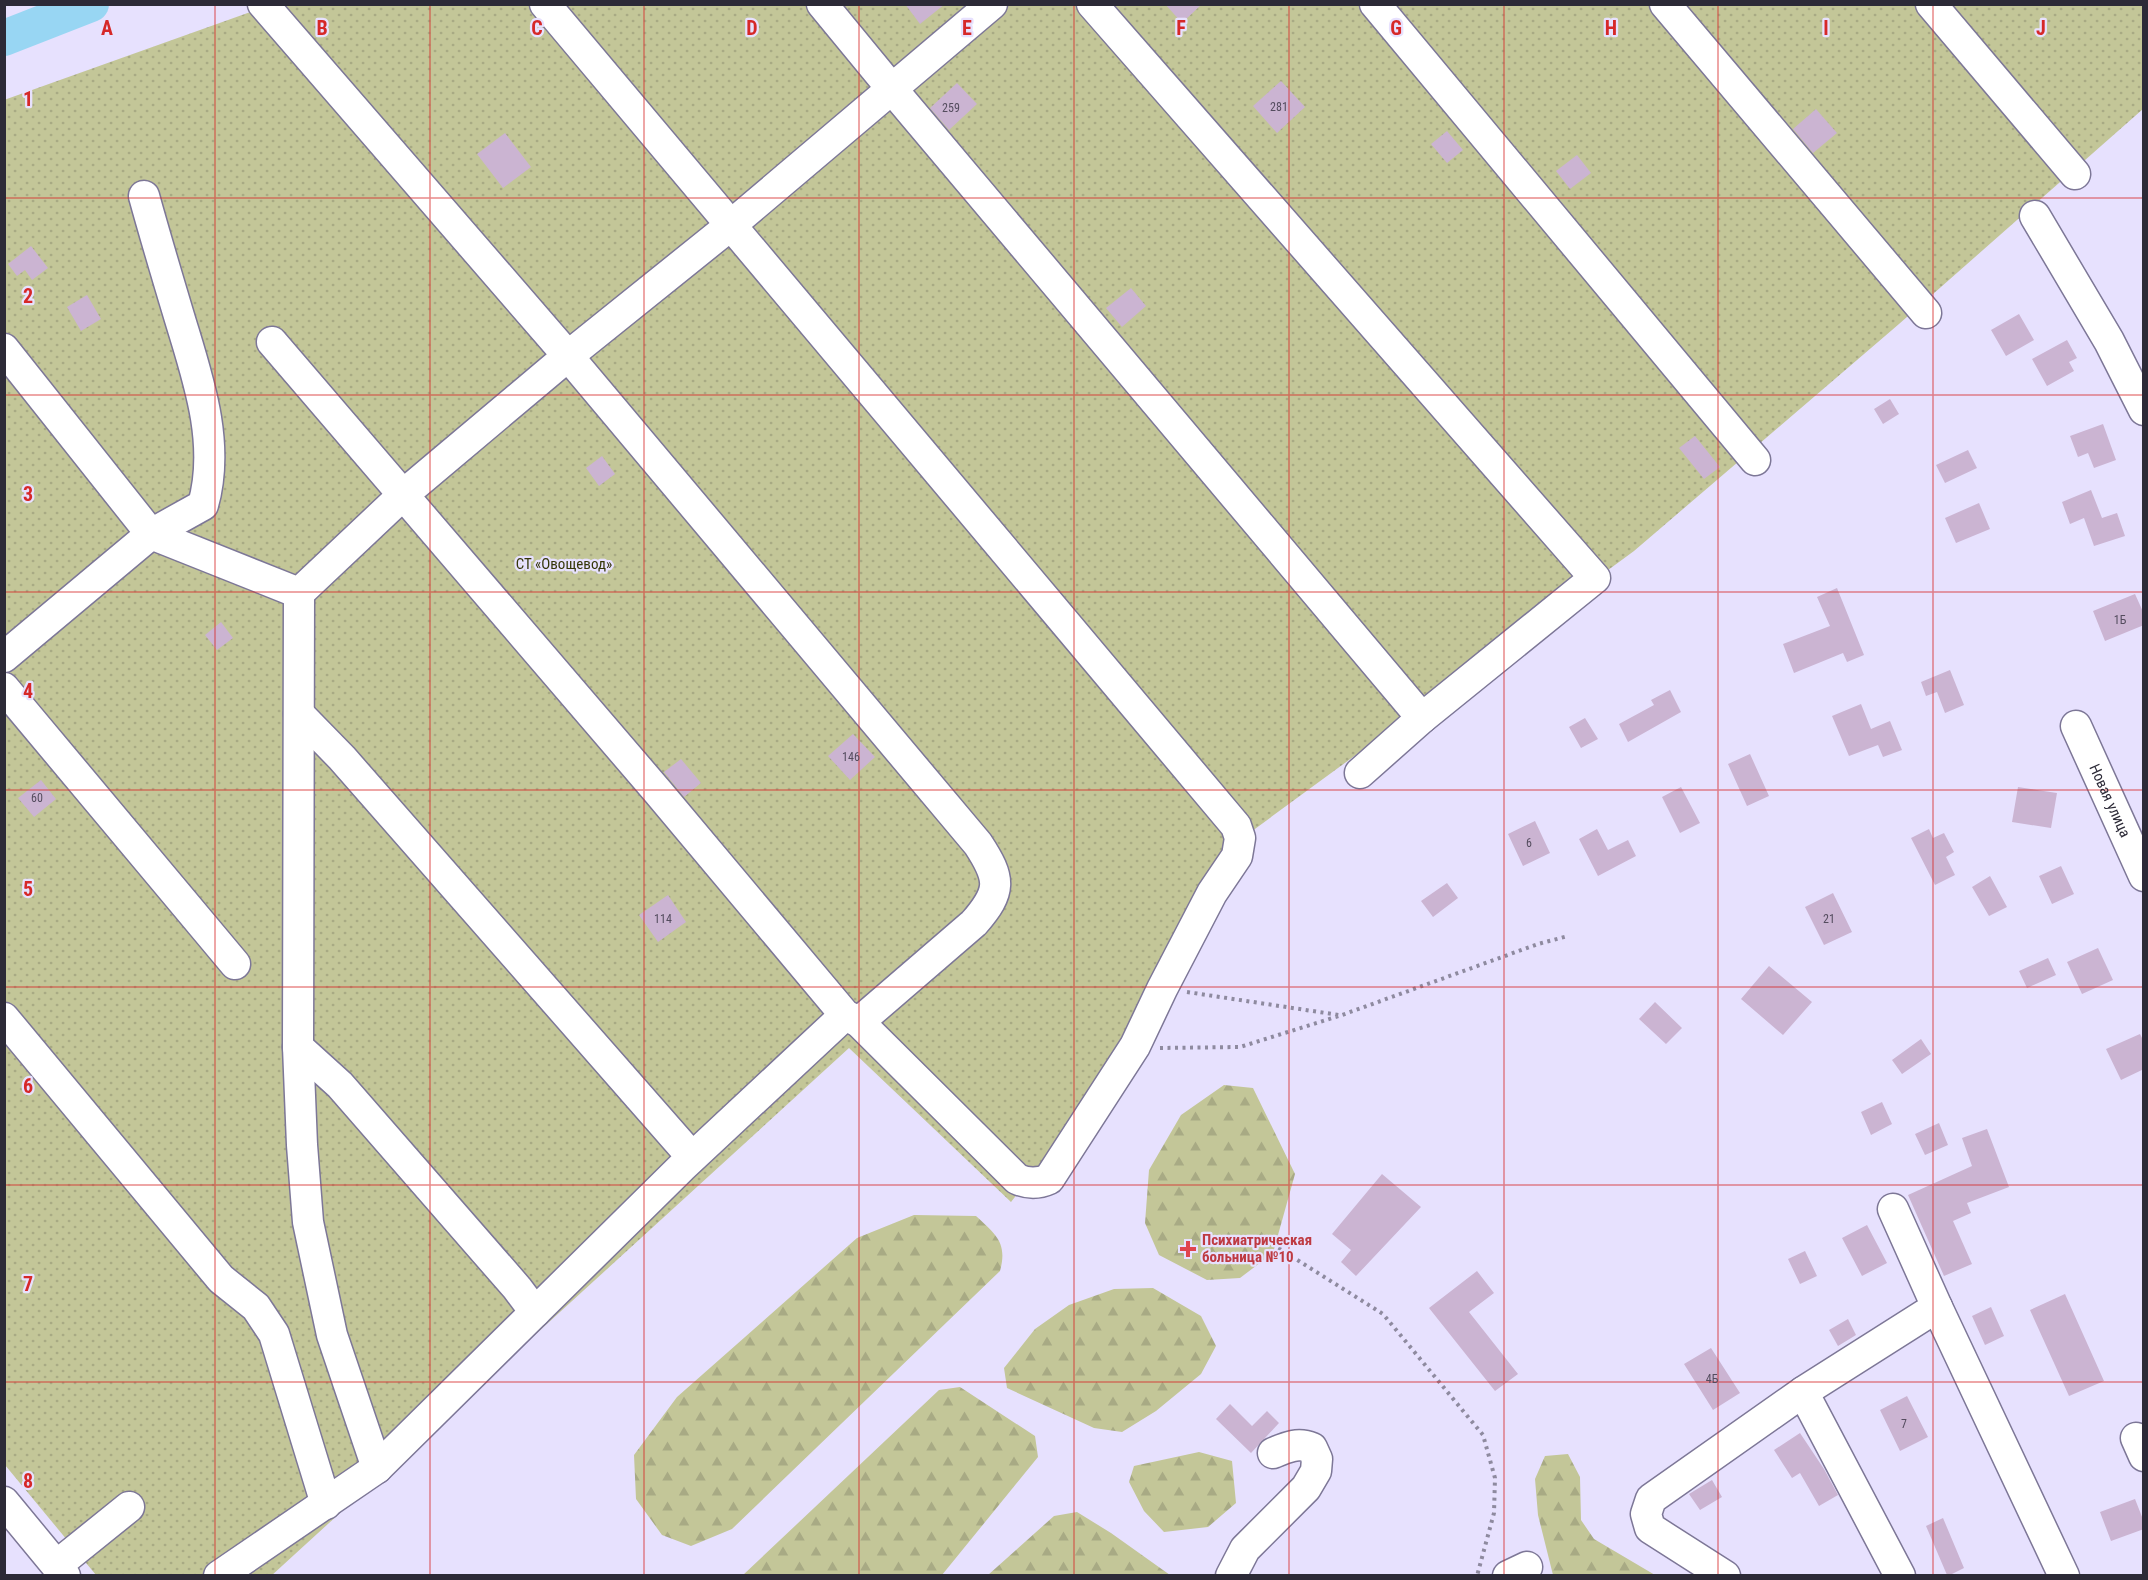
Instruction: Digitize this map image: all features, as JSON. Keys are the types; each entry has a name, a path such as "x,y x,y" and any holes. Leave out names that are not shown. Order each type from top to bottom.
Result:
{"street":[{"path":"219,1575 377,1468 692,1157 852,1019 974,923 994,894 993,867 978,844 568,356 263,4"},
{"path":"272,342 852,1019 1009,1171 1025,1183 1040,1183 1049,1179 1135,1046 1212,893 1237,856 1240,838 1236,826 545,4"},
{"path":"822,4 1422,717"},
{"path":"377,1468 332,1335 308,1222 298,1047 299,593 404,494 568,356 730,225 992,4"},
{"path":"1092,4 1595,578 1422,717 1360,773"},
{"path":"1375,4 1755,460"},
{"path":"1665,4 1926,312"},
{"path":"1931,4 2074,174"},
{"path":"4,657 151,534 203,505 209,483 210,447 201,388 144,196"},
{"path":"2035,216 2109,341 2144,410"},
{"path":"4,349 151,534 299,593"},
{"path":"4,688 234,964"},
{"path":"299,714 342,758 692,1157"},
{"name":"Новая улица","path":"2076,726 2144,876"},
{"path":"4,1018 221,1279 256,1307 274,1334 326,1504"},
{"path":"298,1047 340,1085 517,1288 535,1312"},
{"path":"1893,1209 2064,1575"},
{"path":"1725,1575 1650,1528 1646,1514 1651,1499 1803,1392 1937,1307"},
{"path":"1803,1392 1900,1575"},
{"path":"1232,1575 1245,1549 1306,1488 1316,1471 1317,1460 1312,1448 1306,1445 1291,1445 1273,1453"},
{"path":"4,1502 61,1570 129,1507"}],"path":[{"path":"1135,1046 1240,1047 1342,1015 1538,944 1569,936"},
{"path":"1162,989 1342,1015"},
{"path":"1272,1244 1383,1314 1483,1435 1495,1478 1494,1513 1477,1575"}],"green space":[{"name":"СТ «Овощевод»","path":"273,4 2144,5 2143,109 1899,324 1634,551 1233,845 1116,1066 1011,1202 849,1048 271,1576 96,1575 5,1465 4,100"},
{"path":"1224,1085 1253,1088 1295,1174 1273,1253 1240,1278 1207,1280 1159,1255 1145,1223 1149,1170 1181,1115"},
{"path":"914,1215 976,1216 998,1239 1002,1253 1000,1271 732,1529 691,1546 662,1535 636,1499 634,1455 677,1397 857,1238"},
{"path":"1153,1288 1201,1316 1216,1346 1201,1374 1156,1411 1122,1432 1094,1428 1007,1388 1004,1368 1035,1329 1069,1305 1114,1289"},
{"path":"960,1387 1035,1436 1038,1457 942,1575 743,1575 939,1390"},
{"path":"1199,1452 1232,1461 1236,1503 1208,1527 1164,1532 1144,1511 1129,1482 1134,1466"},
{"path":"1568,1454 1580,1477 1581,1520 1594,1539 1655,1575 1553,1575 1538,1515 1535,1479 1545,1456"},
{"path":"1077,1512 1170,1575 988,1575 1054,1516"}],"building":[{"path":"905,4 945,4 920,24"},
{"path":"1165,4 1202,4 1182,23"},
{"path":"1281,81 1305,107 1277,133 1253,106"},
{"path":"957,83 977,104 949,130 930,108"},
{"path":"1816,109 1837,133 1813,153 1793,129"},
{"path":"1447,131 1463,150 1447,163 1431,144"},
{"path":"505,133 531,167 503,188 477,154"},
{"path":"1577,155 1591,173 1570,189 1556,171"},
{"path":"31,246 48,268 32,280 25,270 17,276 8,264"},
{"path":"1131,288 1146,306 1122,327 1106,308"},
{"path":"87,295 101,319 81,331 67,307"},
{"path":"2019,314 2034,340 2006,356 1991,330"},
{"path":"2067,340 2077,358 2069,362 2074,371 2047,386 2032,359"},
{"path":"1890,399 1899,414 1883,424 1874,409"},
{"path":"2103,424 2116,460 2094,468 2088,453 2078,457 2070,436"},
{"path":"1695,436 1720,467 1704,479 1679,448"},
{"path":"1968,450 1977,468 1945,483 1936,465"},
{"path":"602,456 615,474 599,486 586,468"},
{"path":"2091,490 2102,518 2117,513 2125,536 2094,546 2084,518 2070,524 2062,502"},
{"path":"1979,503 1990,529 1956,543 1945,518"},
{"path":"1837,588 1864,655 1847,662 1843,653 1794,673 1783,644 1830,626 1817,597"},
{"path":"2135,594 2144,614 2144,625 2105,641 2093,611"},
{"path":"221,622 233,638 217,650 205,635"},
{"path":"1950,670 1964,705 1945,713 1937,692 1926,696 1921,682"},
{"path":"1670,690 1681,712 1628,742 1619,724 1654,705 1651,700"},
{"path":"1861,704 1871,729 1890,721 1902,750 1883,757 1878,745 1849,756 1832,716"},
{"path":"1585,718 1598,739 1581,748 1569,727"},
{"path":"853,734 875,757 850,780 828,756"},
{"path":"1750,754 1769,796 1747,806 1728,764"},
{"path":"681,759 701,783 684,797 664,772"},
{"path":"41,780 56,799 34,817 18,798"},
{"path":"1681,787 1700,823 1680,833 1662,797"},
{"path":"2018,787 2057,793 2051,828 2012,822"},
{"path":"1535,821 1550,853 1523,866 1508,834"},
{"path":"1597,829 1608,850 1628,840 1636,856 1598,876 1579,839"},
{"path":"1929,829 1933,838 1944,833 1954,852 1946,857 1955,875 1935,885 1911,838"},
{"path":"2061,866 2074,894 2052,904 2039,876"},
{"path":"1990,876 2007,907 1989,916 1972,887"},
{"path":"1447,883 1458,898 1433,917 1421,901"},
{"path":"1833,893 1852,932 1824,945 1805,907"},
{"path":"668,895 686,922 658,942 639,915"},
{"path":"2098,948 2113,980 2082,994 2067,962"},
{"path":"2048,958 2056,975 2027,988 2019,971"},
{"path":"1769,966 1812,1002 1783,1035 1741,999"},
{"path":"1655,1002 1682,1028 1666,1044 1639,1019"},
{"path":"2140,1034 2144,1042 2144,1069 2121,1080 2106,1049"},
{"path":"1921,1039 1931,1054 1902,1074 1892,1060"},
{"path":"1882,1102 1892,1124 1871,1135 1861,1112"},
{"path":"1939,1123 1948,1145 1925,1155 1915,1134"},
{"path":"1987,1129 2009,1187 1967,1203 1971,1213 1953,1221 1972,1264 1944,1276 1908,1195 1972,1166 1962,1138"},
{"path":"1382,1174 1421,1207 1356,1276 1341,1262 1351,1250 1332,1234"},
{"path":"1867,1225 1887,1263 1862,1276 1842,1238"},
{"path":"1805,1251 1817,1276 1800,1284 1788,1259"},
{"path":"1477,1271 1494,1293 1469,1312 1518,1374 1495,1391 1429,1308"},
{"path":"2065,1294 2104,1381 2069,1396 2030,1310"},
{"path":"1991,1307 2004,1336 1985,1345 1972,1316"},
{"path":"1848,1319 1856,1335 1838,1346 1829,1330"},
{"path":"1711,1348 1740,1393 1713,1410 1684,1364"},
{"path":"1907,1396 1928,1437 1900,1451 1880,1410"},
{"path":"1230,1404 1252,1426 1267,1411 1279,1423 1251,1453 1216,1419"},
{"path":"1800,1433 1838,1495 1819,1506 1800,1473 1792,1478 1774,1450"},
{"path":"1712,1480 1722,1497 1700,1510 1689,1494"},
{"path":"2135,1499 2144,1522 2144,1529 2111,1541 2100,1512"},
{"path":"1943,1518 1964,1568 1950,1575 1947,1575 1926,1526"}],"waterway":[{"path":"4,38 91,4"}],"place":[{"name":"Психиатрическая больница №10","path":"1188,1249"}]}
